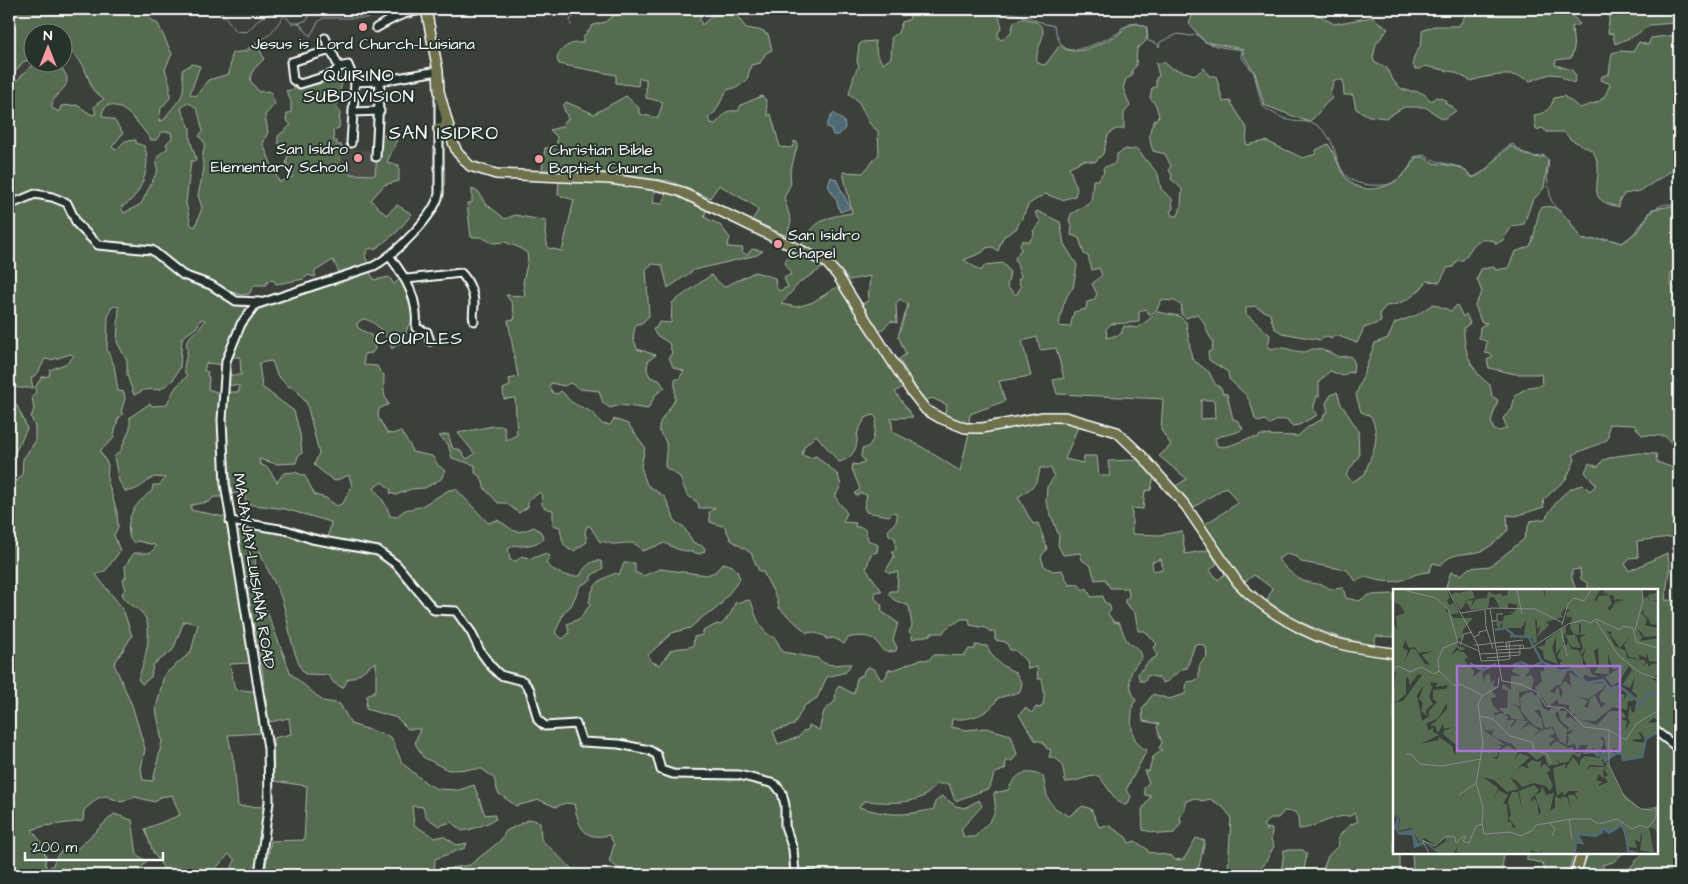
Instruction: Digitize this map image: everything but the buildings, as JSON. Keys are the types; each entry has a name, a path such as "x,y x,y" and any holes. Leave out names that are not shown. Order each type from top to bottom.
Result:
{"main road":[{"path":"426,9 438,72 439,91 449,127 457,152 470,166 503,175 610,179 660,186 688,196 827,263 838,276 911,391 926,410 965,428 982,428 1043,417 1065,417 1117,432 1141,454 1185,505 1238,583 1247,593 1313,635 1346,646 1393,654"},
{"path":"438,129 449,127"},
{"path":"1575,875 1582,854"}],"street":[{"path":"376,28 396,16 426,9"},
{"path":"325,38 339,67"},
{"path":"331,50 291,62 293,80 300,84 333,74 339,67 348,65 355,82 351,143"},
{"path":"355,82 380,81 438,72"},
{"path":"376,157 380,111 380,81"},
{"name":"MAJAYJAY-LUISIANA ROAD","path":"259,875 269,802 268,748 224,484 222,420 226,361 241,324 255,305 356,272 390,257 438,200 439,91"},
{"path":"353,112 380,111"},
{"path":"9,205 35,194 52,197 67,203 78,224 98,245 152,250 183,275 194,277 211,285 236,301 262,302"},
{"path":"390,257 407,279 416,306 416,328 427,332 430,341"},
{"path":"407,279 461,272 467,279 474,302 472,314 474,321"},
{"path":"230,521 286,530 312,539 378,551 396,565 434,610 456,611 471,632 480,651 500,675 523,681 530,690 538,720 545,726 576,724 582,742 619,744 649,750 657,755 660,770 673,774 739,775 775,784 782,794 785,805 785,826 793,849 795,874 812,875"},
{"path":"1658,733 1679,749"}],"shaded area":[{"name":"San Isidro Elementary School","path":"340,149 376,150 375,175 350,174 339,167"}],"green space":[{"path":"9,9 136,9 158,24 172,54 165,69 170,85 170,98 161,108 159,121 164,120 182,94 182,70 192,64 200,66 190,94 196,96 208,80 229,74 232,53 248,51 253,45 258,45 264,59 254,69 250,80 259,92 270,91 275,104 265,115 268,132 263,144 279,182 293,177 286,163 289,153 278,143 278,136 291,125 286,120 287,114 291,112 291,101 286,91 343,78 336,109 340,111 339,128 333,130 334,141 337,141 337,145 342,145 339,167 350,167 350,174 375,175 379,135 399,136 387,162 399,165 399,181 384,185 371,200 386,215 397,205 412,214 397,232 374,250 372,248 367,250 365,256 369,266 341,276 333,260 314,272 316,276 314,277 308,275 304,279 276,284 273,280 268,281 266,285 254,285 249,294 240,295 233,292 232,300 242,303 243,306 253,305 224,365 206,363 204,371 208,372 208,389 220,393 218,421 225,497 214,497 209,502 191,505 191,510 229,518 252,663 230,664 235,689 258,692 264,733 228,735 234,763 238,806 268,807 257,872 236,870 235,875 229,875 235,860 229,854 210,875 168,875 153,852 145,829 180,815 172,795 160,797 155,802 135,797 121,802 106,796 98,798 84,810 83,821 44,826 32,830 41,842 41,849 46,855 45,864 48,869 53,865 61,851 77,849 114,814 132,820 137,855 147,861 136,875 9,875 9,608 14,608 9,583 11,549 15,530 9,515 13,497 12,487 22,475 23,459 35,442 35,427 31,417 34,409 32,397 36,392 35,387 42,377 49,376 50,370 67,363 74,356 71,354 51,360 45,359 38,373 31,378 33,388 19,388 12,385 8,349 14,328 9,326","holes":["186,103 194,106 200,117 203,131 199,136 205,143 202,159 204,169 198,195 202,208 195,227 191,225 186,203 191,161 196,161 190,139 190,128 181,109","108,105 115,106 127,113 138,123 151,140 156,140 162,132 171,132 172,138 166,144 168,148 158,157 156,163 158,170 141,204 124,213 121,207 134,197 143,181 146,172 146,154 144,146 136,143 136,140 125,141 116,150 112,147 123,133 114,120 102,116 103,110","119,307 117,342 127,361 127,375 134,395 144,390 161,389 173,380 180,367 182,338 197,327 201,319 205,320 187,342 184,367 187,376 176,387 166,405 153,406 149,404 130,417 130,428 121,450 114,457 119,481 125,491 137,489 154,477 166,478 159,485 153,485 152,491 136,506 130,517 129,524 130,539 135,543 137,541 155,545 155,548 150,553 134,553 125,566 126,577 123,580 126,590 122,593 123,596 141,612 148,626 147,645 138,679 142,684 151,677 153,665 173,650 184,621 198,624 191,652 164,675 156,709 162,741 153,781 143,780 141,769 145,749 132,705 114,664 132,636 123,609 96,575 106,570 120,551 114,535 118,527 117,512 107,479 108,465 100,451 113,439 118,419 123,414 121,412 125,399 124,392 118,391 114,365 107,350 108,317 111,308"]},
{"path":"622,9 702,9 700,20 702,25 718,10 734,12 746,28 764,31 765,34 768,34 772,50 766,53 760,63 751,65 747,80 738,87 727,90 715,112 708,118 711,123 715,124 727,112 738,111 741,105 762,96 766,100 768,116 771,114 780,147 790,148 794,146 794,141 798,143 790,173 791,183 784,198 791,221 787,236 752,220 758,211 755,206 719,185 710,198 669,181 605,173 542,170 545,148 557,147 557,137 550,130 564,126 563,123 568,119 563,106 566,102 594,114 626,96 639,108 639,114 658,118 663,102 646,98 646,79 639,78 638,86 616,83 616,75 559,64 557,59 560,52 567,46 583,43 583,38 593,25 605,22"},
{"path":"909,9 997,9 1002,27 998,33 998,38 1002,40 1011,32 1014,22 1023,18 1040,25 1043,30 1043,36 1037,55 1037,62 1042,65 1046,64 1060,45 1072,51 1079,51 1116,36 1131,24 1146,27 1146,40 1137,48 1136,66 1132,70 1132,76 1126,79 1123,88 1130,106 1124,113 1124,129 1116,129 1108,135 1103,154 1095,162 1084,160 1069,167 1077,189 1075,196 1062,200 1045,194 1029,204 1016,229 1003,237 998,251 993,247 986,248 983,252 964,260 981,271 985,265 1003,263 1010,272 1007,287 1016,295 1021,287 1018,280 1021,277 1015,258 1021,249 1022,241 1030,241 1034,234 1033,231 1041,222 1035,213 1037,211 1060,222 1064,244 1077,265 1073,288 1065,300 1059,326 1070,327 1074,312 1086,309 1087,302 1094,300 1097,294 1092,284 1102,275 1099,268 1092,270 1088,256 1084,254 1079,238 1071,235 1072,226 1069,221 1071,214 1090,203 1093,180 1098,180 1104,172 1103,168 1114,164 1117,154 1126,149 1132,150 1136,148 1158,174 1161,189 1172,199 1173,208 1170,212 1173,216 1178,216 1181,207 1182,189 1171,179 1172,175 1169,170 1171,166 1165,154 1153,151 1150,141 1151,128 1159,116 1156,105 1150,98 1152,88 1156,87 1156,78 1159,76 1156,63 1164,62 1171,68 1196,75 1204,68 1209,76 1216,76 1223,102 1230,101 1247,128 1246,145 1266,141 1303,158 1316,154 1316,150 1328,144 1346,178 1355,185 1365,189 1375,189 1395,181 1411,166 1416,157 1423,157 1434,163 1460,167 1473,178 1486,170 1503,152 1512,146 1525,155 1540,158 1543,156 1548,161 1544,188 1532,201 1524,224 1512,226 1503,240 1496,244 1495,241 1478,241 1463,260 1458,260 1453,267 1447,268 1440,282 1427,281 1410,298 1398,304 1386,306 1380,313 1381,322 1364,328 1357,343 1336,335 1331,339 1326,336 1320,340 1282,333 1274,328 1270,314 1254,306 1246,308 1246,314 1270,335 1268,347 1270,349 1284,348 1305,352 1318,349 1338,357 1350,356 1354,361 1353,373 1349,372 1343,376 1330,371 1319,382 1319,397 1317,396 1313,409 1317,415 1299,425 1292,426 1288,420 1282,420 1269,425 1265,420 1259,422 1255,419 1249,399 1229,379 1228,372 1209,360 1208,352 1212,350 1213,341 1203,320 1197,314 1186,318 1181,314 1182,306 1175,301 1161,300 1157,310 1150,315 1145,309 1139,312 1139,322 1111,324 1106,329 1107,338 1121,334 1124,326 1138,328 1158,312 1179,316 1186,322 1192,359 1209,372 1215,384 1222,389 1222,393 1227,394 1233,419 1238,421 1243,429 1215,438 1217,446 1227,446 1247,439 1258,438 1260,435 1298,436 1309,426 1323,419 1324,414 1328,412 1326,403 1331,395 1337,392 1341,404 1358,430 1359,456 1346,475 1352,482 1365,474 1375,445 1376,432 1371,416 1361,412 1356,395 1375,343 1388,338 1395,323 1417,315 1433,304 1451,311 1457,305 1463,317 1466,314 1470,323 1464,328 1467,353 1478,374 1490,385 1492,396 1498,400 1491,421 1494,430 1500,431 1507,428 1503,418 1512,409 1515,395 1529,387 1542,385 1541,374 1515,374 1489,368 1487,360 1493,356 1485,353 1487,342 1479,338 1480,327 1487,323 1481,322 1475,305 1482,292 1477,279 1481,269 1494,267 1495,270 1508,268 1515,252 1530,246 1541,208 1548,207 1560,211 1582,240 1608,239 1622,243 1639,230 1652,209 1679,205 1679,269 1671,272 1670,283 1679,293 1679,448 1675,447 1665,436 1642,435 1634,425 1609,424 1608,439 1573,455 1575,460 1566,479 1543,500 1544,507 1516,516 1507,515 1508,530 1484,550 1456,555 1441,565 1433,563 1429,572 1402,580 1394,582 1365,577 1356,581 1347,570 1301,562 1297,557 1287,554 1278,559 1292,574 1306,582 1323,585 1330,589 1343,588 1346,598 1359,601 1369,595 1393,594 1393,637 1376,636 1374,645 1330,634 1293,617 1267,601 1272,588 1254,575 1243,583 1204,525 1238,503 1226,487 1191,509 1174,487 1187,479 1159,456 1171,445 1161,430 1163,399 1057,394 1053,380 1064,378 1056,348 1040,350 1037,337 1022,341 1031,376 999,381 1005,401 970,414 969,423 956,421 944,416 947,405 932,398 924,401 899,359 906,354 898,336 908,305 900,299 896,304 897,323 891,321 879,333 862,304 868,301 870,276 849,280 833,262 801,245 810,230 816,225 835,216 852,213 843,172 863,173 879,154 878,131 869,123 858,102 849,94 859,66 857,62 859,45 862,42 875,41 877,55 883,64 891,58 891,38 898,33 902,22 910,19","holes":["1201,400 1214,400 1215,418 1201,419"]},
{"path":"1191,9 1309,9 1334,24 1372,17 1388,29 1376,44 1373,58 1375,63 1386,67 1392,79 1404,90 1419,92 1431,101 1436,97 1444,99 1447,105 1452,106 1456,111 1443,119 1425,107 1404,107 1386,118 1369,116 1356,109 1353,95 1344,95 1343,80 1334,80 1330,93 1332,98 1309,122 1264,105 1255,73 1243,55 1243,49 1205,42 1189,24 1194,10"},
{"path":"1469,9 1566,9 1580,24 1572,27 1574,49 1571,58 1556,60 1555,65 1572,70 1576,76 1574,83 1560,75 1550,74 1530,81 1516,76 1501,75 1471,81 1454,72 1425,66 1415,69 1413,58 1421,44 1422,31 1433,26 1459,26"},
{"path":"1610,9 1679,9 1679,17 1674,23 1650,25 1634,36 1615,44 1613,34 1608,33"},
{"path":"1679,31 1679,166 1640,191 1624,194 1619,202 1619,207 1602,201 1597,192 1598,164 1593,151 1570,139 1564,132 1547,132 1542,128 1536,130 1534,115 1547,110 1554,98 1564,96 1580,108 1600,101 1610,84 1601,80 1602,76 1609,74 1612,53 1620,51 1633,52 1639,42 1648,45 1651,38 1676,35"},
{"path":"559,177 655,185 653,203 663,204 667,188 708,206 704,217 720,225 730,238 727,247 743,248 742,252 747,255 752,249 763,251 757,255 694,270 668,288 662,265 652,264 646,269 649,316 642,323 636,324 633,337 637,349 656,355 648,361 647,370 650,377 659,380 665,388 656,394 648,409 620,405 610,408 603,403 599,391 580,389 570,383 564,386 551,383 549,387 553,393 557,394 561,391 573,403 592,412 602,424 610,425 614,419 628,424 645,447 641,467 647,485 665,497 676,523 683,526 693,542 704,547 705,551 700,554 677,549 665,543 642,551 632,543 612,544 600,542 590,526 587,526 585,532 587,542 574,551 570,550 563,542 560,527 553,525 553,510 545,508 542,504 541,492 528,500 528,507 519,513 506,503 498,503 485,489 481,477 475,473 475,465 452,458 448,444 439,436 448,434 453,449 459,449 467,459 475,454 458,433 493,426 504,426 506,440 517,435 515,398 504,399 503,389 510,386 509,379 518,377 508,320 515,319 512,303 506,295 525,296 523,282 528,260 527,253 505,242 493,243 481,237 471,237 467,203 472,203 472,189 479,192 484,202 505,219 515,215 546,221 545,233 548,248 562,251 574,200 558,195"},
{"path":"791,250 824,267 800,282 781,304 797,307 813,302 840,285 903,387 895,392 913,417 891,418 893,432 922,447 960,471 969,433 1044,422 1079,424 1065,459 1083,463 1084,456 1097,456 1099,476 1110,476 1108,461 1136,460 1140,456 1159,478 1153,480 1151,490 1145,491 1143,509 1132,508 1132,534 1160,535 1182,531 1185,554 1209,550 1217,564 1210,570 1218,580 1225,574 1239,592 1310,637 1393,655 1393,854 1400,854 1400,871 1403,871 1403,875 1321,875 1328,856 1339,845 1337,839 1348,826 1358,821 1354,813 1351,816 1338,817 1311,827 1299,829 1298,817 1295,812 1284,811 1278,818 1272,818 1263,825 1267,831 1267,828 1272,829 1271,840 1274,846 1264,865 1254,871 1256,875 1233,875 1228,870 1231,817 1223,807 1210,799 1202,801 1194,798 1185,802 1185,809 1180,816 1181,823 1174,833 1161,834 1143,830 1142,810 1151,796 1145,795 1144,788 1149,782 1144,771 1149,771 1153,757 1162,750 1159,748 1162,743 1157,727 1159,724 1143,721 1142,709 1153,694 1169,699 1185,694 1187,682 1199,678 1199,667 1207,657 1206,648 1204,645 1195,644 1187,668 1180,670 1166,682 1163,683 1159,678 1148,675 1145,681 1140,681 1138,674 1140,670 1157,656 1154,647 1157,644 1145,631 1138,631 1135,613 1125,603 1125,599 1129,597 1128,588 1110,588 1105,579 1095,580 1091,566 1082,560 1080,553 1063,555 1058,545 1059,536 1046,502 1047,487 1054,477 1051,468 1040,468 1034,486 1018,497 1033,524 1038,523 1047,548 1041,557 1044,566 1053,571 1062,570 1069,585 1078,584 1083,590 1087,588 1091,597 1103,596 1104,602 1109,604 1111,610 1108,614 1114,622 1119,623 1126,639 1140,651 1142,658 1133,668 1130,678 1131,689 1136,701 1133,704 1132,730 1137,742 1147,750 1126,790 1131,796 1128,804 1125,805 1117,801 1099,776 1065,782 1060,762 1049,757 1051,750 1046,748 1043,742 1035,740 1019,715 1025,708 1032,713 1036,707 1041,708 1043,705 1042,679 1038,679 1037,667 1028,669 1026,661 1015,650 1010,650 1006,642 995,640 995,632 970,625 969,619 961,619 943,633 931,633 930,635 912,639 912,635 909,632 912,626 909,606 894,600 889,595 890,591 897,591 898,572 889,573 886,570 894,557 892,552 896,549 895,538 889,535 888,531 897,520 897,514 893,512 889,516 866,512 864,507 867,495 861,493 856,496 855,493 860,489 852,469 853,464 858,465 865,461 861,457 862,449 870,445 872,441 877,419 873,415 865,418 857,434 855,449 851,456 844,461 839,462 816,435 804,447 802,455 810,458 816,456 838,475 841,485 835,497 847,513 843,522 856,523 855,527 862,527 866,531 868,540 878,545 877,552 871,554 866,569 882,591 875,592 875,598 882,606 881,611 898,623 893,640 897,647 896,651 883,651 876,641 868,637 857,636 848,638 844,644 834,638 826,639 825,636 812,632 807,633 779,608 777,599 763,572 759,571 751,553 731,540 725,527 710,522 709,512 715,508 699,508 698,503 687,495 680,477 665,467 666,443 660,433 659,426 675,399 675,379 679,379 684,371 673,367 669,357 672,353 669,343 656,335 653,329 656,328 659,322 671,323 672,303 711,275 724,287 755,272 775,278 776,287 779,291 788,287 784,278 791,274 785,262","holes":["1161,559 1163,569 1153,571 1152,562"]},
{"path":"369,270 374,280 389,277 394,284 399,280 395,273 398,270 414,306 414,321 408,326 404,340 392,349 388,339 372,322 363,319 357,323 358,328 371,335 375,349 372,353 364,354 364,365 377,366 384,375 384,394 389,404 379,409 378,417 387,433 393,434 400,431 410,445 412,452 432,456 445,471 441,479 425,488 411,489 396,495 390,493 391,490 382,482 374,488 385,504 390,516 396,517 405,510 420,507 449,490 456,489 488,523 497,520 513,530 521,531 534,527 541,532 544,539 541,541 525,546 515,545 508,549 510,560 516,561 522,556 531,559 546,553 550,556 546,563 554,570 562,574 575,576 580,576 586,567 594,561 601,561 603,568 591,576 591,580 580,586 571,606 564,612 555,633 563,639 569,633 567,624 579,619 591,604 589,603 590,597 594,587 605,578 616,573 619,575 624,563 635,563 635,572 643,576 660,569 707,575 715,572 723,563 730,565 736,570 740,579 720,605 690,628 672,633 648,655 652,662 660,665 671,650 693,646 694,637 703,635 703,631 717,624 721,625 728,617 735,603 749,600 762,628 775,638 783,652 817,658 830,664 851,664 846,672 827,677 817,698 804,706 794,725 773,731 778,744 799,737 803,731 808,730 809,725 819,730 824,711 835,701 836,690 839,686 854,694 857,677 863,675 864,670 869,667 875,670 881,680 886,677 888,670 899,668 918,660 929,660 933,655 965,655 969,649 975,649 975,645 987,646 999,662 1015,672 1022,683 1020,692 998,698 990,709 978,715 966,719 952,719 951,727 966,730 986,728 1011,735 1017,754 1012,761 1006,761 1005,769 994,774 990,788 955,801 949,784 936,784 930,792 913,800 903,802 864,801 859,807 879,812 905,814 934,809 935,802 942,796 956,806 965,808 979,800 982,806 961,829 964,837 975,837 994,814 994,793 1008,790 1018,776 1022,774 1036,774 1043,776 1049,800 1061,812 1069,816 1083,806 1091,809 1099,827 1108,825 1126,837 1129,843 1135,841 1147,849 1148,852 1172,856 1175,860 1184,859 1196,838 1205,841 1197,875 656,875 648,871 633,874 609,862 614,844 609,835 593,836 588,834 580,825 574,804 565,803 556,807 539,800 516,806 498,793 494,778 482,769 448,770 423,757 415,743 420,729 408,729 397,718 366,709 367,696 376,690 376,662 356,676 348,679 343,688 334,683 328,675 305,674 301,669 293,647 282,600 260,551 255,557 256,576 242,577 234,533 243,531 243,519 289,527 328,537 331,522 285,509 246,504 244,491 232,494 228,456 226,392 239,392 239,386 229,385 229,375 241,375 240,357 233,357 238,341 248,319 266,302","holes":["272,361 277,375 288,386 296,389 307,404 319,453 314,465 334,481 349,475 352,486 343,503 337,506 326,498 315,495 305,476 295,472 284,473 277,482 268,468 260,464 259,459 277,464 296,463 298,456 302,453 300,434 294,411 262,387 259,363"]},
{"path":"9,393 27,429 9,464"},
{"path":"1640,453 1656,454 1657,462 1679,470 1679,536 1637,541 1638,557 1631,558 1625,564 1629,571 1667,553 1670,565 1665,600 1679,601 1679,746 1658,729 1658,589 1589,589 1587,583 1581,579 1580,569 1572,570 1572,579 1576,589 1448,589 1446,586 1451,572 1461,575 1469,568 1490,566 1507,553 1524,539 1530,521 1545,519 1561,497 1571,489 1584,485 1590,491 1596,485 1585,472 1589,463 1598,467 1603,460 1616,456"},
{"path":"257,586 291,674 323,701 340,704 351,724 391,737 402,763 426,783 437,789 459,790 474,785 485,815 494,814 496,819 462,831 451,822 439,826 426,817 423,807 412,806 414,825 435,838 443,836 457,845 467,843 465,848 435,859 434,875 264,875 271,841 304,840 307,786 274,781 273,738 291,734 289,718 269,722 261,662 246,590"},
{"path":"1658,736 1679,751 1679,875 1628,875 1628,870 1642,854 1658,854"},
{"path":"530,819 540,822 541,839 578,875 449,875 451,868 470,865 500,841 506,831"},
{"path":"1284,850 1303,850 1307,854 1303,875 1278,875 1282,867"},
{"path":"1412,854 1504,854 1502,875 1416,875 1413,869"},
{"path":"1527,854 1574,854 1567,875 1546,874 1542,863 1527,860"},
{"path":"1580,854 1622,854 1613,862 1602,865 1608,875 1574,875"}],"water":[{"path":"833,113 844,121 845,128 839,135 833,135 831,129 827,127"},
{"path":"831,177 836,179 850,208 840,212 836,199 828,186"}],"waterway":[{"path":"219,9 236,31 247,32 260,18 272,13 284,15"},
{"path":"299,23 307,20 313,9"},
{"path":"245,50 269,35 285,15 291,23 299,23 310,36 318,22 323,18 368,18 379,14 393,13 397,9"},
{"path":"542,9 568,12 572,9"},
{"path":"757,9 769,14 784,9"},
{"path":"998,9 1054,26 1062,45 1072,50 1094,44 1121,31 1121,28 1136,23 1147,27 1148,41 1156,43 1159,47 1160,42 1178,34 1191,36 1196,34 1206,42 1242,50 1241,57 1254,73 1262,106 1285,119 1315,124 1332,143 1344,173 1352,180 1365,184 1390,184 1399,179 1410,166 1414,157 1424,155 1461,168 1473,177 1486,169 1502,151 1513,144 1527,154 1535,157 1543,155 1549,160 1547,177 1551,200 1555,207 1568,219 1582,240 1608,239 1622,243 1630,238 1654,210 1669,204 1679,206"},
{"path":"569,12 573,17 570,20 571,25"}],"place":[{"name":"Jesus is Lord Church-Luisiana","path":"363,27"},
{"name":"San Isidro Elementary School","path":"358,158"},
{"name":"Christian Bible Baptist Church","path":"539,159"},
{"name":"San Isidro Chapel","path":"778,244"}],"district":[{"name":"QUIRINO SUBDIVISION","path":"359,85"},
{"name":"SAN ISIDRO","path":"444,133"},
{"name":"COUPLES","path":"419,338"}]}
